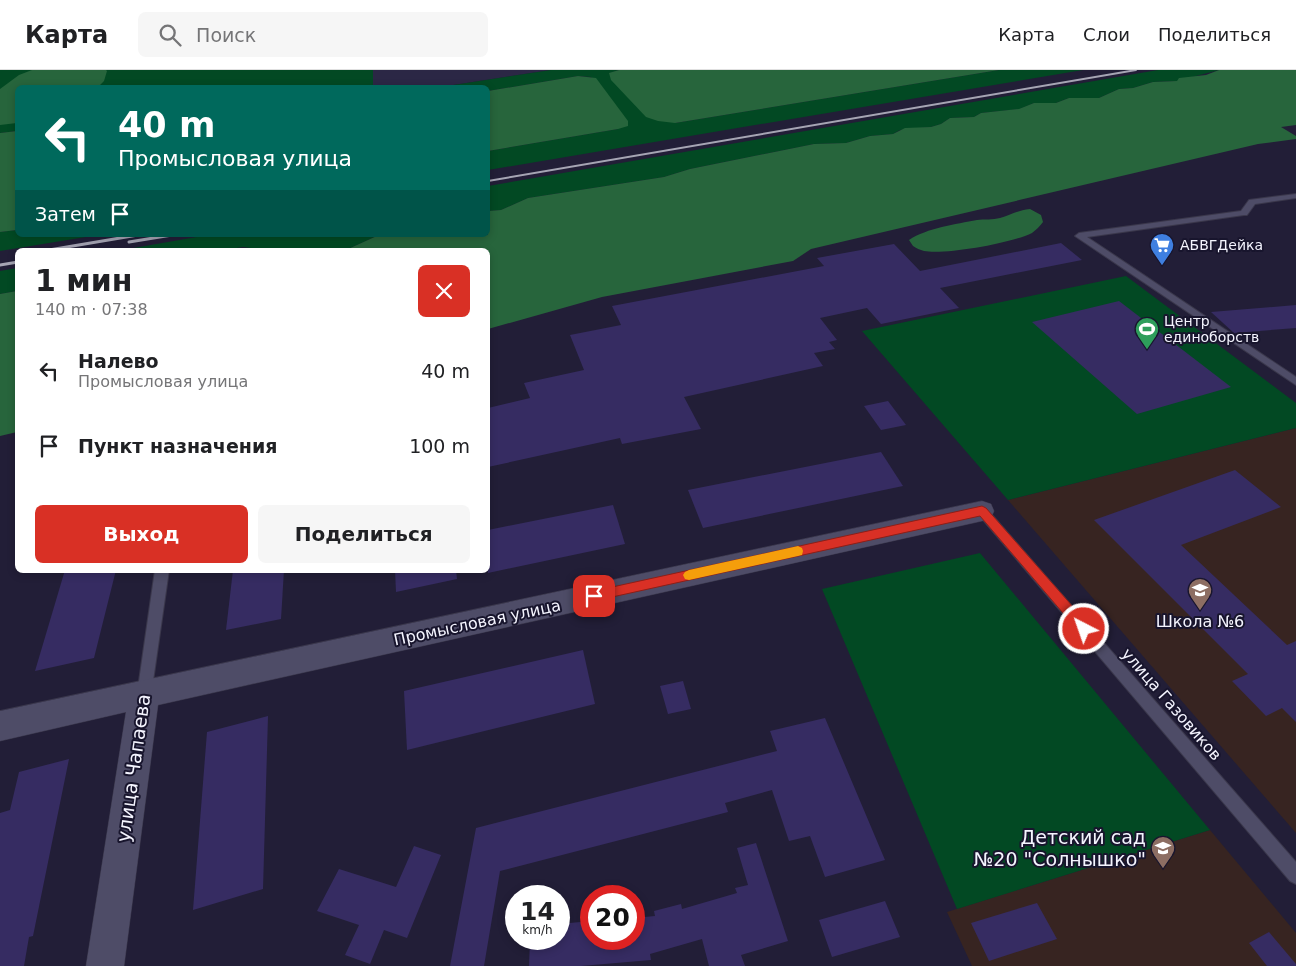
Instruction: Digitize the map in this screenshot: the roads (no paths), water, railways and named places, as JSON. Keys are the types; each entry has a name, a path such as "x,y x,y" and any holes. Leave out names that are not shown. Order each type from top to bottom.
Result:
{"street":[{"name":"Промысловая улица","path":"0,726 982,511"},
{"name":"улица Чапаева","path":"105,966 144,695"}],"lane":[{"path":"1296,196 1252,202 1244,213 1079,236 1296,382"},
{"name":"улица Газовиков","path":"982,511 1296,875"},
{"name":"улица Чапаева","path":"144,695 162,573"}],"railway":[{"path":"490,181 1136,70"},
{"path":"61,248 126,237"},
{"path":"129,242 160,237"},
{"path":"0,265 15,262"}],"place":[{"name":"АБВГДейка","path":"1162,266"},
{"name":"Центр единоборств","path":"1147,350"},
{"name":"Школа №6","path":"1200,611"},
{"name":"Детский сад №20 \"Солнышко\"","path":"1163,869"}]}
